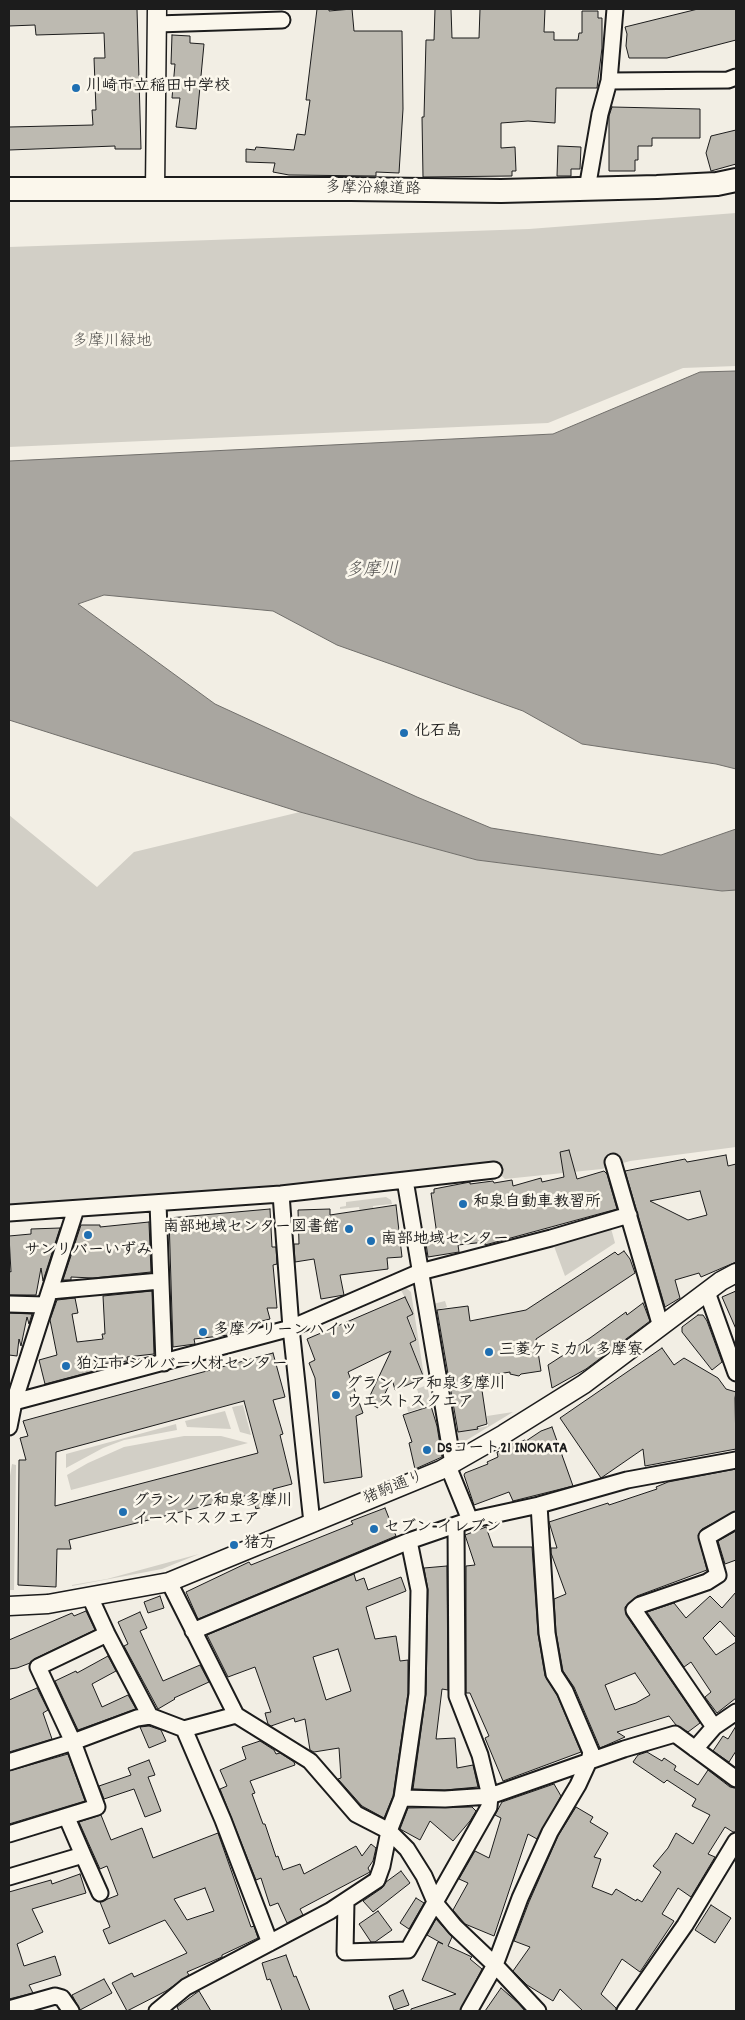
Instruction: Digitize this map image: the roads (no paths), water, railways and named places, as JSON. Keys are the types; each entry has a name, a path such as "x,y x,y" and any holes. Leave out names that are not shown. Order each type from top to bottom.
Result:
{"main road":[{"name":"多摩沿線道路","path":"9,189 483,191 717,184 736,180"}],"street":[{"path":"587,189 600,114 609,81 615,9"},
{"path":"155,189 157,16 282,20"},
{"path":"609,81 728,80 736,77"},
{"path":"613,1162 661,1327"},
{"path":"9,1213 280,1194 494,1170"},
{"path":"346,1901 346,1952 408,1950 436,1904 488,1807 490,1796 480,1755 456,1696 463,1522 451,1465 405,1180"},
{"path":"280,1194 291,1328 312,1523"},
{"path":"158,1203 164,1363"},
{"path":"9,1427 11,1402 45,1306 76,1209"},
{"path":"11,1402 291,1328 420,1272 551,1238 629,1215"},
{"name":"猪駒通り","path":"9,1606 48,1604 169,1582 451,1465 584,1384 706,1292 736,1273"},
{"path":"50,1290 160,1281"},
{"path":"706,1292 736,1373"},
{"path":"9,1304 45,1306"},
{"path":"193,1631 409,1541 463,1522 627,1480 736,1460"},
{"path":"469,2011 495,1965 520,1898 550,1832 578,1785 591,1752 565,1691 554,1674 547,1633 539,1504"},
{"path":"714,1726 634,1610 640,1605 708,1582 718,1575 707,1536 736,1520"},
{"path":"157,2011 186,1987 346,1901 377,1880 382,1866 389,1831 402,1798 417,1694 420,1590 409,1541"},
{"path":"169,1582 236,1715 310,1761 356,1814 389,1831 407,1849 424,1876 436,1904 455,1927 495,1965 538,2011"},
{"path":"90,1597 106,1634 150,1716"},
{"path":"9,1834 67,1818 97,1807 73,1742 38,1667 106,1634"},
{"path":"695,1749 714,1726 736,1712"},
{"path":"9,1762 73,1742 137,1718 150,1716 184,1729 236,1715"},
{"path":"184,1729 223,1820 270,1943"},
{"path":"402,1798 446,1799 490,1796 589,1761 675,1734 736,1779"},
{"path":"67,1818 100,1893"},
{"path":"625,2011 685,1925 736,1841"},
{"path":"9,1877 83,1855"},
{"path":"9,2009 56,1996 62,1998 71,2011"}],"water":[{"name":"多摩川","path":"736,371 736,769 716,764 582,744 523,711 337,645 273,611 104,595 78,604 215,704 417,797 491,828 661,855 736,829 736,890 722,891 477,860 300,812 9,720 9,461 553,434 700,372"}],"place":[{"name":"川崎市立稲田中学校","path":"76,88"},
{"name":"化石島","path":"404,733"},
{"name":"和泉自動車教習所","path":"463,1204"},
{"name":"南部地域センター図書館","path":"349,1229"},
{"name":"サンリバーいずみ","path":"88,1235"},
{"name":"南部地域センター","path":"371,1241"},
{"name":"多摩グリーンハイツ","path":"203,1332"},
{"name":"三菱ケミカル多摩寮","path":"489,1352"},
{"name":"狛江市 シルバー人材センター","path":"66,1366"},
{"name":"グランノア和泉多摩川 ウエストスクエア","path":"336,1395"},
{"name":"DSコート21 INOKATA","path":"427,1450"},
{"name":"グランノア和泉多摩川 イーストスクエア","path":"123,1512"},
{"name":"セブン-イレブン","path":"374,1529"},
{"name":"猪方","path":"234,1545"}],"park label":[{"name":"多摩川緑地","path":"112,343"}]}
